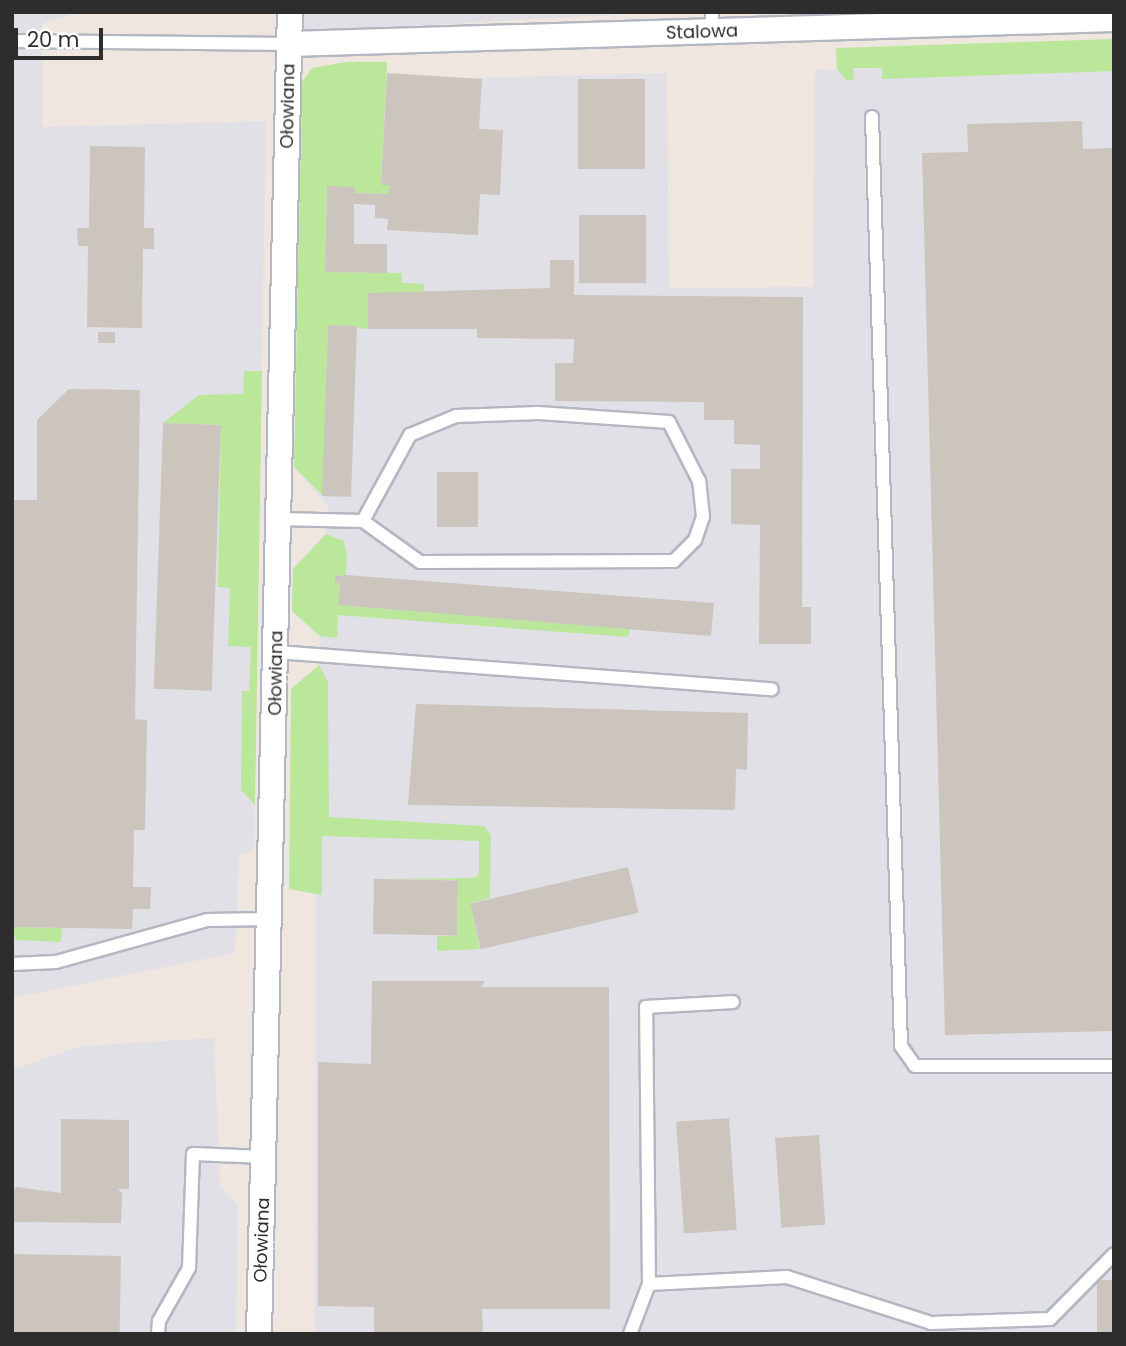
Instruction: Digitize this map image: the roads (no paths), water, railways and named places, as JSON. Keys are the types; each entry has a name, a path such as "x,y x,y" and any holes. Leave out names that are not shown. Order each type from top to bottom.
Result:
{"street":[{"name":"Ołowiana","path":"259,1334 290,12"},
{"name":"Stalowa","path":"290,44 712,22 1114,19"}],"lane":[{"path":"12,41 290,44"},
{"path":"872,117 901,1046 915,1066 1114,1066"},
{"path":"279,519 363,521 421,562 674,561 695,540 703,517 699,481 669,422 538,413 456,416 410,435 363,521"},
{"path":"276,652 772,689"},
{"path":"12,964 56,962 207,920 270,919"},
{"path":"630,1334 649,1284 646,1007 733,1002"},
{"path":"158,1334 159,1321 189,1268 193,1154 264,1157"},
{"path":"649,1284 787,1277 931,1323 1050,1319 1114,1254"}]}
